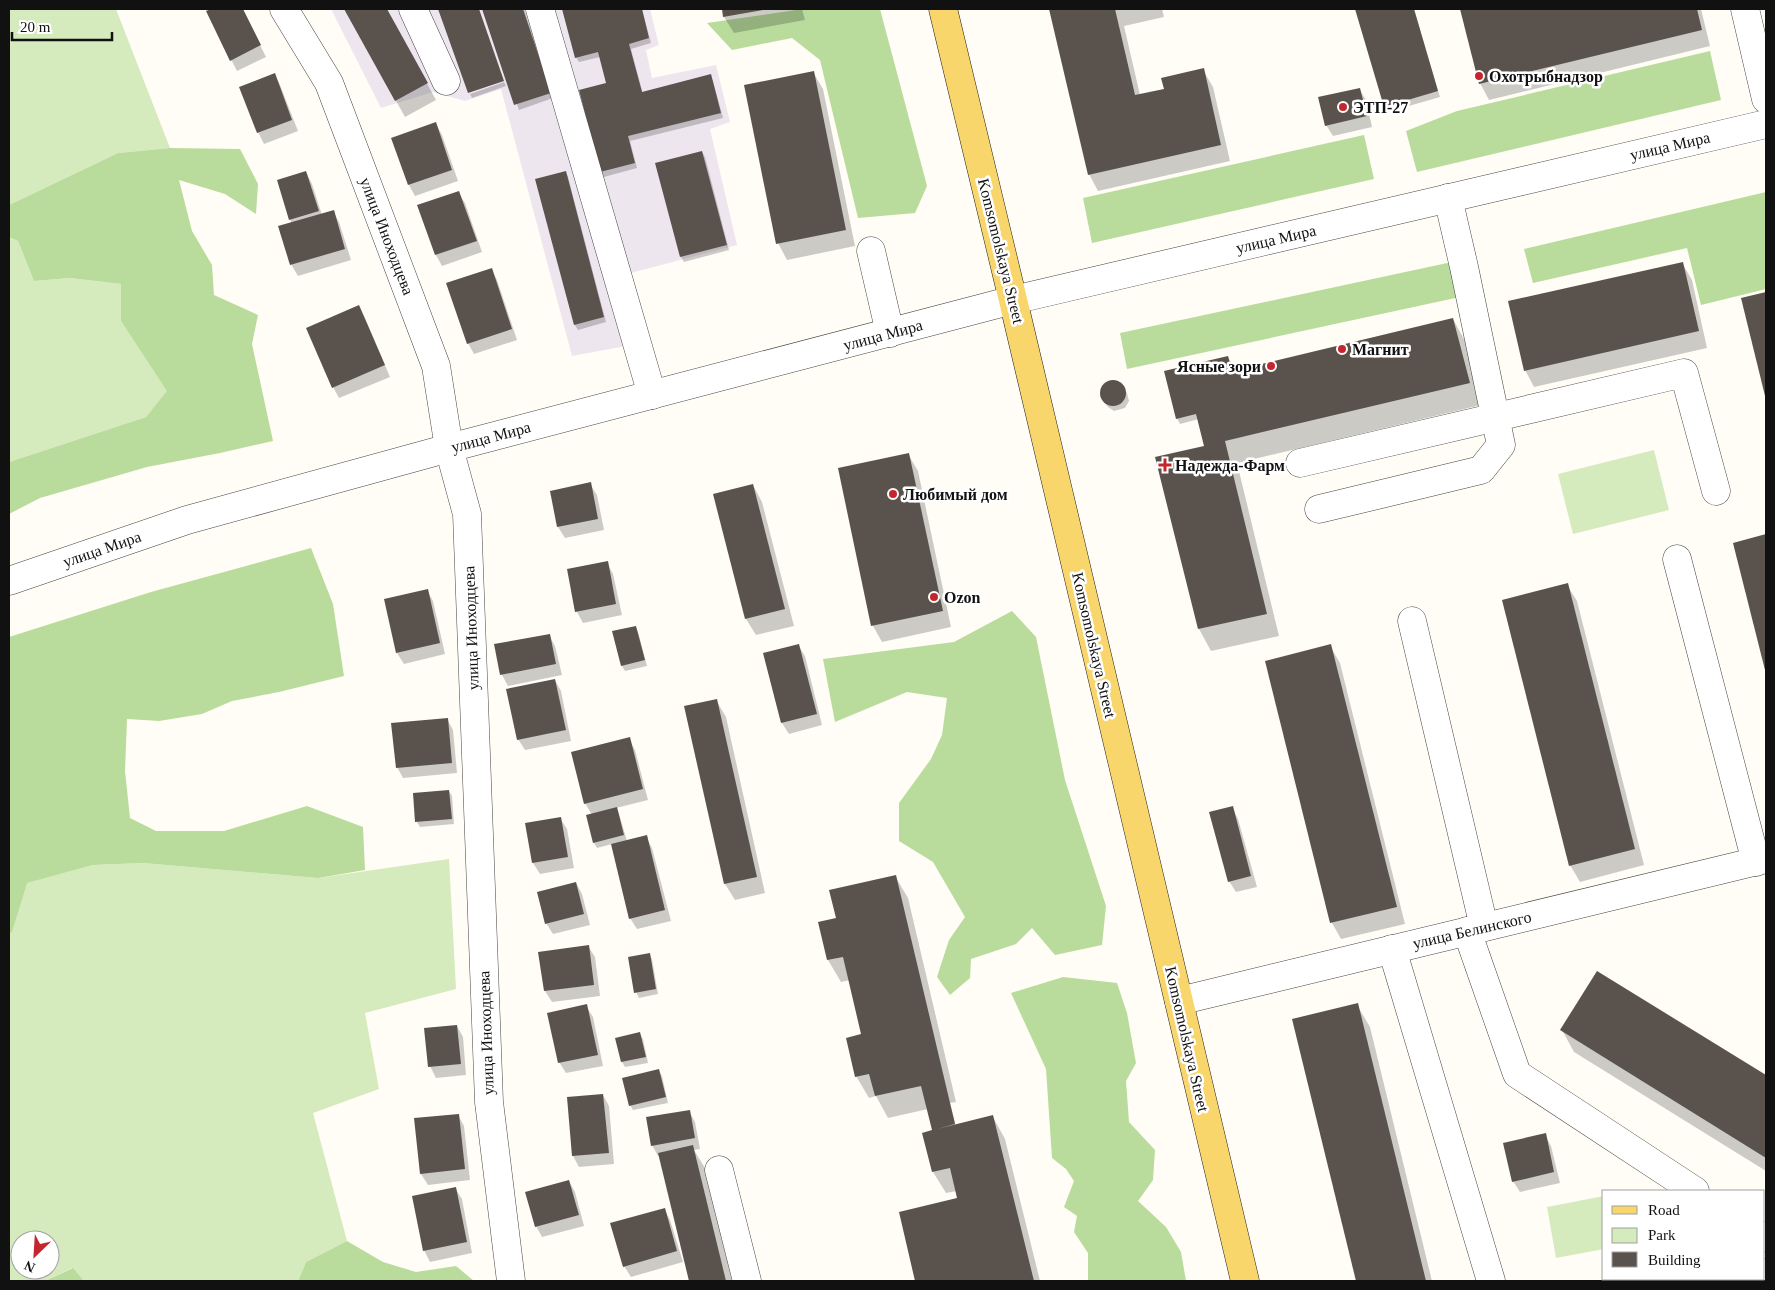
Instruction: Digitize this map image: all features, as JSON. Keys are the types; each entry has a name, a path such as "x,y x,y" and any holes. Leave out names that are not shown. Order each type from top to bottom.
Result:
{"main road":[{"name":"Komsomolskaya Street","path":"942,9 1013,300 1245,1281"}],"street":[{"name":"улица Иноходцева","path":"284,9 328,83 436,366 449,448 467,514 488,1102 512,1281"},
{"path":"413,9 446,81"},
{"path":"540,9 652,395"},
{"path":"1745,9 1766,99"},
{"name":"улица Мира","path":"9,581 187,520 449,448 1013,300 1766,124"},
{"path":"1319,509 1481,470 1501,445 1466,273 1448,198"},
{"path":"870,251 890,333"},
{"path":"1300,464 1684,373 1716,491"},
{"path":"1677,558 1761,860"},
{"path":"1412,622 1476,929 1517,1074 1693,1190"},
{"name":"улица Белинского","path":"1178,1001 1761,860"},
{"path":"1392,950 1491,1281"},
{"path":"719,1170 747,1281"}],"shaded area":[{"path":"331,9 650,9 659,45 646,50 652,78 716,65 730,122 710,129 737,245 608,279 626,346 572,356 501,89 465,101 433,92 381,108"}],"green space":[{"path":"9,9 116,9 170,148 118,153 9,205"},
{"path":"803,9 880,9 927,186 915,213 858,218 820,60 792,38 732,50 707,23"},
{"path":"1710,51 1721,100 1417,172 1406,131 1457,111"},
{"path":"1364,135 1374,179 1092,243 1083,198"},
{"path":"170,148 240,149 258,184 256,214 225,194 179,180 192,231 212,265 214,295 258,315 252,344 273,441 147,467 40,498 9,514 9,462 146,417 167,391 121,321 121,284 70,278 34,281 18,241 9,237 9,205 118,153"},
{"path":"1766,192 1766,289 1701,305 1687,248 1533,283 1524,249"},
{"path":"9,237 18,241 34,281 70,278 121,284 121,321 168,391 146,417 9,462"},
{"path":"1452,262 1460,297 1127,369 1120,333"},
{"path":"1654,450 1669,510 1573,534 1558,474"},
{"path":"311,548 333,604 344,676 232,701 202,714 159,721 127,719 125,771 130,818 156,831 224,831 307,806 363,827 365,870 318,878 143,863 93,865 27,883 12,932 9,933 9,637 151,592"},
{"path":"1012,611 1036,637 1065,780 1106,906 1102,945 1055,955 1032,928 1016,944 971,959 970,978 950,995 937,977 949,940 965,917 933,862 899,841 899,803 931,759 942,735 947,698 907,692 835,722 823,659 954,642"},
{"path":"449,859 456,989 365,1013 379,1089 313,1113 347,1241 306,1262 298,1281 84,1281 72,1268 60,1274 60,1230 10,1230 10,1280 47,1280 9,1281 9,933 12,931 26,883 93,865 143,863 318,878"},
{"path":"1063,977 1117,983 1127,1013 1136,1063 1126,1081 1129,1122 1155,1150 1153,1180 1138,1201 1166,1227 1181,1252 1186,1281 1088,1281 1088,1253 1074,1232 1077,1216 1064,1207 1074,1181 1066,1169 1052,1158 1046,1069 1011,993"},
{"path":"1602,1196 1602,1249 1556,1258 1547,1207"},
{"path":"347,1241 383,1262 416,1272 456,1266 474,1281 298,1281 306,1262"},
{"path":"73,1268 84,1281 45,1281 60,1280 60,1274"}],"building":[{"path":"211,9 243,9 261,45 230,61 206,11"},
{"path":"344,9 387,9 428,83 395,101"},
{"path":"438,9 479,9 504,81 468,93"},
{"path":"482,9 523,9 551,93 514,105"},
{"path":"562,9 642,9 649,38 629,44 642,92 711,74 721,113 628,136 635,163 600,172 579,90 606,83 598,52 575,58"},
{"path":"722,9 763,9 763,10 723,17"},
{"path":"1049,9 1115,9 1135,95 1164,89 1161,78 1204,68 1221,145 1088,175"},
{"path":"1355,9 1414,9 1438,91 1384,107"},
{"path":"1460,9 1697,9 1702,30 1479,84"},
{"path":"814,71 846,230 776,244 744,85"},
{"path":"275,73 292,120 257,133 239,87"},
{"name":"ЭТП-27","path":"1360,88 1367,116 1325,126 1318,97"},
{"path":"436,122 452,170 408,185 391,138"},
{"path":"702,151 727,245 680,257 655,163"},
{"path":"306,171 319,211 289,220 277,180"},
{"path":"566,171 604,317 574,325 535,179"},
{"path":"459,191 477,241 435,255 417,205"},
{"path":"334,210 345,249 290,265 278,226"},
{"path":"1683,262 1699,331 1524,371 1508,301"},
{"path":"492,268 512,329 467,344 446,283"},
{"path":"1766,292 1766,400 1741,298"},
{"path":"359,305 385,365 332,388 306,328"},
{"path":"1453,318 1470,383 1225,441 1267,614 1198,629 1155,457 1204,446 1196,414 1176,419 1164,371 1228,356 1232,371"},
{"path":"1113,380 1122,384 1126,393 1122,402 1113,406 1104,402 1100,393 1104,384"},
{"path":"909,453 943,611 871,626 838,468"},
{"path":"591,482 598,519 557,527 550,491"},
{"path":"753,484 785,609 745,619 713,494"},
{"path":"1766,534 1766,674 1733,543"},
{"path":"608,561 616,604 575,612 567,569"},
{"path":"1568,583 1635,849 1569,866 1502,600"},
{"path":"428,589 440,643 396,653 384,599"},
{"path":"636,626 645,660 621,666 612,631"},
{"path":"550,634 556,664 500,675 494,644"},
{"path":"799,644 817,714 781,723 763,653"},
{"path":"1331,644 1397,907 1330,923 1265,661"},
{"path":"555,679 566,730 517,740 506,689"},
{"path":"717,699 757,877 724,884 684,706"},
{"path":"448,718 452,763 396,768 391,723"},
{"path":"630,737 643,789 584,804 571,752"},
{"path":"449,790 452,819 415,822 413,793"},
{"path":"1233,806 1251,876 1228,882 1209,812"},
{"path":"617,807 624,835 593,843 586,815"},
{"path":"561,817 568,857 532,863 525,823"},
{"path":"647,835 665,910 629,919 611,844"},
{"path":"896,875 955,1124 937,1129 993,1115 1034,1281 915,1281 899,1212 957,1198 950,1168 932,1172 922,1133 932,1130 921,1086 875,1096 869,1074 855,1077 846,1038 861,1034 843,957 827,960 818,922 836,918 829,890"},
{"path":"576,882 584,914 545,924 537,892"},
{"path":"589,945 594,985 544,991 538,952"},
{"path":"650,953 656,989 634,993 628,957"},
{"path":"1597,971 1766,1075 1766,1158 1560,1030"},
{"path":"1358,1003 1426,1281 1356,1281 1292,1019"},
{"path":"587,1004 598,1055 558,1063 547,1013"},
{"path":"457,1025 461,1064 428,1067 424,1028"},
{"path":"640,1032 646,1057 621,1062 615,1038"},
{"path":"659,1069 666,1097 629,1106 622,1078"},
{"path":"603,1094 609,1153 572,1156 567,1097"},
{"path":"690,1110 695,1138 651,1146 646,1117"},
{"path":"459,1114 465,1169 420,1174 414,1118"},
{"path":"1546,1133 1554,1172 1512,1182 1503,1143"},
{"path":"693,1145 726,1281 689,1281 658,1153"},
{"path":"569,1180 579,1215 535,1227 525,1192"},
{"path":"456,1187 467,1242 423,1251 412,1196"},
{"path":"665,1208 677,1251 623,1267 610,1223"}],"place":[{"name":"Охотрыбнадзор","path":"1479,76"},
{"name":"ЭТП-27","path":"1343,107"},
{"name":"Магнит","path":"1342,349"},
{"name":"Ясные зори","path":"1271,366"},
{"name":"Надежда-Фарм","path":"1165,465"},
{"name":"Любимый дом","path":"893,494"},
{"name":"Ozon","path":"934,597"}]}
